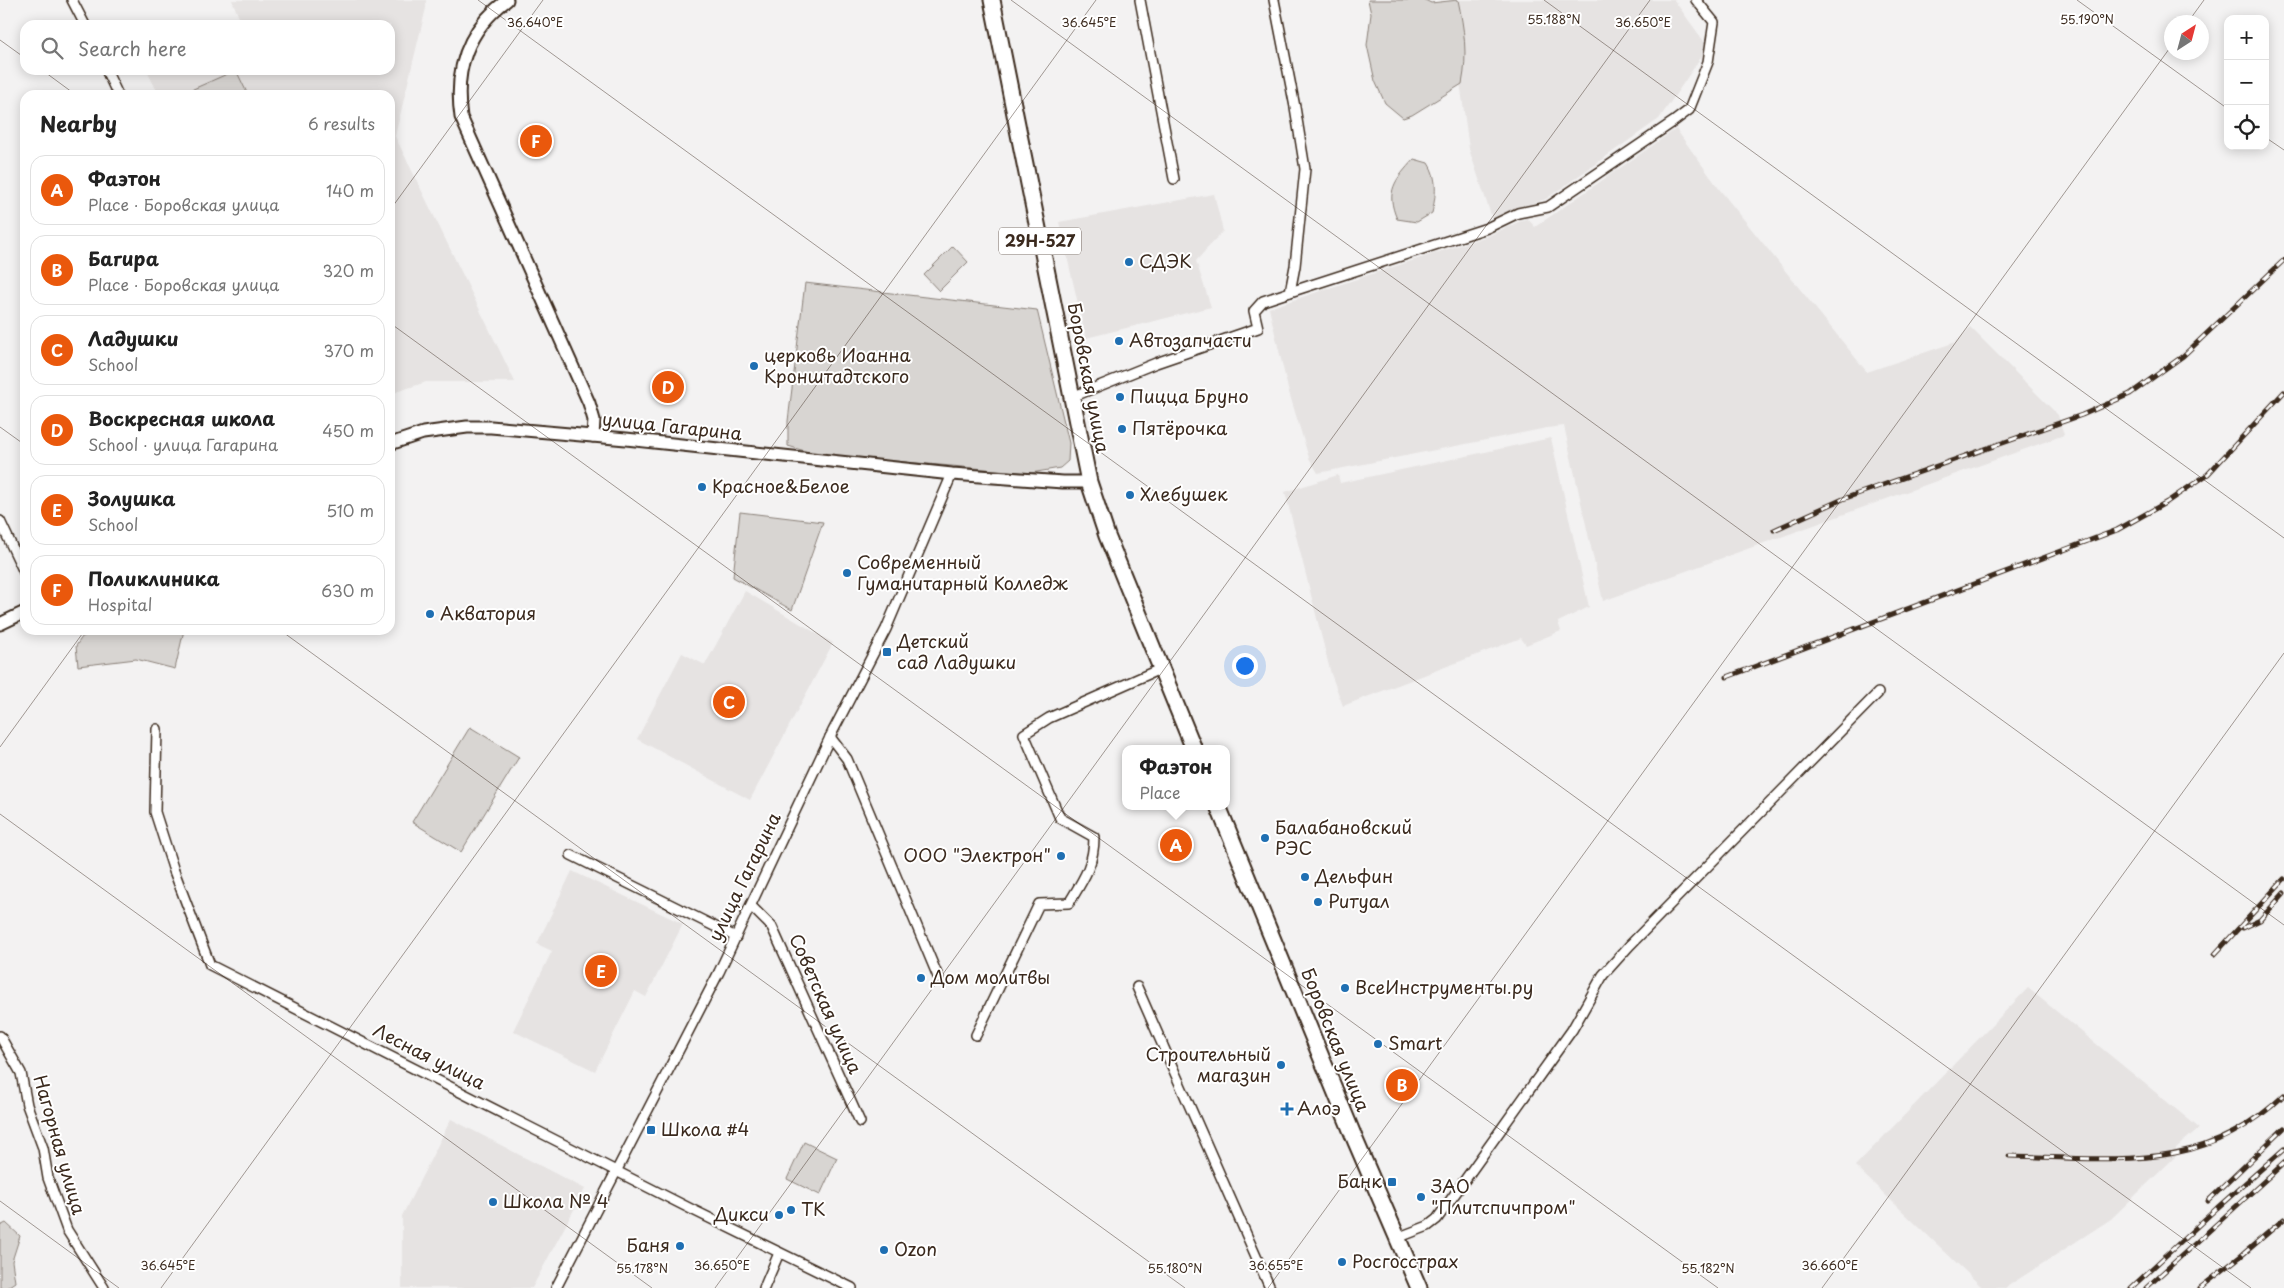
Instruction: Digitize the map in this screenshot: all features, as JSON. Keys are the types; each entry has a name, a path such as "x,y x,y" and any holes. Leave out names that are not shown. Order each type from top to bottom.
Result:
{"main road":[{"name":"Боровская улица","path":"992,0 1089,482 1160,669 1192,745"},
{"name":"Боровская улица","path":"1220,810 1419,1288"}],"street":[{"path":"72,0 82,20"},
{"path":"507,0 494,10 475,33 464,58 458,93 461,117 589,403 594,420 593,436"},
{"path":"1140,0 1174,179"},
{"path":"1274,0 1305,169 1295,266 1290,292"},
{"path":"1072,396 1258,328 1254,310 1263,301 1487,228 1518,213 1548,207 1689,110 1708,62 1714,22 1696,0"},
{"path":"108,75 116,90"},
{"name":"улица Гагарина","path":"395,442 423,433 467,427 511,428 952,474 1063,482 1089,482"},
{"name":"улица Гагарина","path":"556,1288 736,937 830,737 886,628 952,474"},
{"path":"0,521 20,563"},
{"path":"2,623 20,614"},
{"path":"976,1035 1039,904 1069,903 1090,868 1094,854 1094,837 1060,818 1024,734 1050,718 1160,669"},
{"path":"1397,1238 1428,1226 1437,1219 1572,1030 1603,975 1630,945 1878,693"},
{"name":"Лесная улица","path":"157,729 155,812 174,871 210,965 616,1171 852,1288"},
{"path":"830,737 847,759 939,979"},
{"path":"570,855 736,937"},
{"name":"Советская улица","path":"751,906 772,927 860,1122"},
{"path":"1136,987 1270,1288"},
{"name":"Нагорная улица","path":"0,1036 21,1073 27,1104 43,1148 48,1178 67,1230 104,1288"},
{"path":"764,1288 779,1253"}],"shaded area":[{"path":"232,0 426,0 426,8 395,136 395,90 156,90 149,75 395,75 395,20 240,20"},
{"path":"1368,0 1425,0 1431,3 1458,0 1465,42 1462,84 1412,115 1403,118 1385,103 1375,81 1367,45 1371,14"},
{"path":"1449,0 1674,0 1708,47 1659,119 1546,199 1492,218 1469,149"},
{"path":"225,75 238,75 246,90 191,90"},
{"path":"1676,129 1720,190 1867,372 1956,342 1970,327 2058,415 2064,435 1603,601 1564,426 1318,473 1309,458 1288,389 1269,308 1490,235 1527,218 1535,227"},
{"path":"395,136 515,382 426,382 395,392"},
{"path":"1414,159 1428,163 1435,181 1432,213 1417,222 1397,219 1392,201 1392,193 1397,180"},
{"path":"1214,194 1223,231 1196,261 1211,307 1086,338 1059,222"},
{"path":"953,246 968,262 939,291 924,275"},
{"path":"805,283 1037,310 1069,443 1068,461 1060,468 1031,473 815,454 788,446 788,421"},
{"path":"1551,438 1589,607 1558,622 1561,631 1526,645 1521,638 1343,706 1331,674 1285,492 1338,475 1340,483"},
{"path":"740,512 823,522 792,610 733,577"},
{"path":"745,591 833,643 750,800 637,739 682,653 705,665"},
{"path":"87,635 183,635 175,669 136,659 78,666 76,646 82,637"},
{"path":"470,727 519,757 461,852 412,822"},
{"path":"572,871 683,924 646,997 635,991 595,1071 513,1031 552,951 537,944"},
{"path":"2028,988 2199,1128 2176,1148 2177,1155 2111,1219 2005,1288 1983,1288 1855,1166"},
{"name":"Школа № 4","path":"451,1119 585,1189 532,1288 402,1288 402,1216"},
{"path":"804,1142 837,1158 820,1195 787,1179"},
{"path":"6,1223 20,1236 12,1261 15,1282 6,1288 0,1288 0,1226"}],"railway":[{"path":"1774,530 1843,499 2082,415 2130,394 2183,356 2284,260"},
{"path":"1727,677 2117,530 2167,502 2208,474 2284,392"},
{"path":"2215,954 2284,879"},
{"path":"2243,928 2260,920 2284,893"},
{"path":"2009,1156 2120,1159 2155,1156 2188,1150 2221,1139 2253,1121 2284,1095"},
{"path":"2208,1201 2284,1128"},
{"path":"2131,1288 2284,1149"},
{"path":"2146,1288 2284,1163"},
{"path":"2200,1288 2284,1219"}],"place":[{"name":"Поликлиника","path":"536,141"},
{"name":"СДЭК","path":"1129,262"},
{"name":"Автозапчасти","path":"1119,341"},
{"name":"церковь Иоанна Кронштадтского","path":"754,366"},
{"name":"Воскресная школа","path":"668,387"},
{"name":"Пицца Бруно","path":"1120,397"},
{"name":"Пятёрочка","path":"1122,429"},
{"name":"Красное&Белое","path":"702,487"},
{"name":"Хлебушек","path":"1130,495"},
{"name":"Современный Гуманитарный Колледж","path":"847,573"},
{"name":"Акватория","path":"430,614"},
{"name":"Детский сад Ладушки","path":"887,652"},
{"name":"Ладушки","path":"729,702"},
{"name":"Балабановский РЭС","path":"1265,838"},
{"name":"Фаэтон","path":"1176,845"},
{"name":"ООО \"Электрон\"","path":"1061,856"},
{"name":"Дельфин","path":"1305,877"},
{"name":"Ритуал","path":"1318,902"},
{"name":"Золушка","path":"601,971"},
{"name":"Дом молитвы","path":"921,978"},
{"name":"ВсеИнструменты.ру","path":"1345,988"},
{"name":"Smart","path":"1378,1044"},
{"name":"Строительный магазин","path":"1281,1065"},
{"name":"Багира","path":"1402,1085"},
{"name":"Алоэ","path":"1287,1109"},
{"name":"Школа #4","path":"651,1130"},
{"name":"Банк","path":"1392,1182"},
{"name":"ЗАО \"Плитспичпром\"","path":"1421,1197"},
{"name":"Школа № 4","path":"493,1202"},
{"name":"ТК","path":"791,1210"},
{"name":"Дикси","path":"779,1215"},
{"name":"Баня","path":"680,1246"},
{"name":"Ozon","path":"884,1250"},
{"name":"Росгосстрах","path":"1342,1262"}]}
